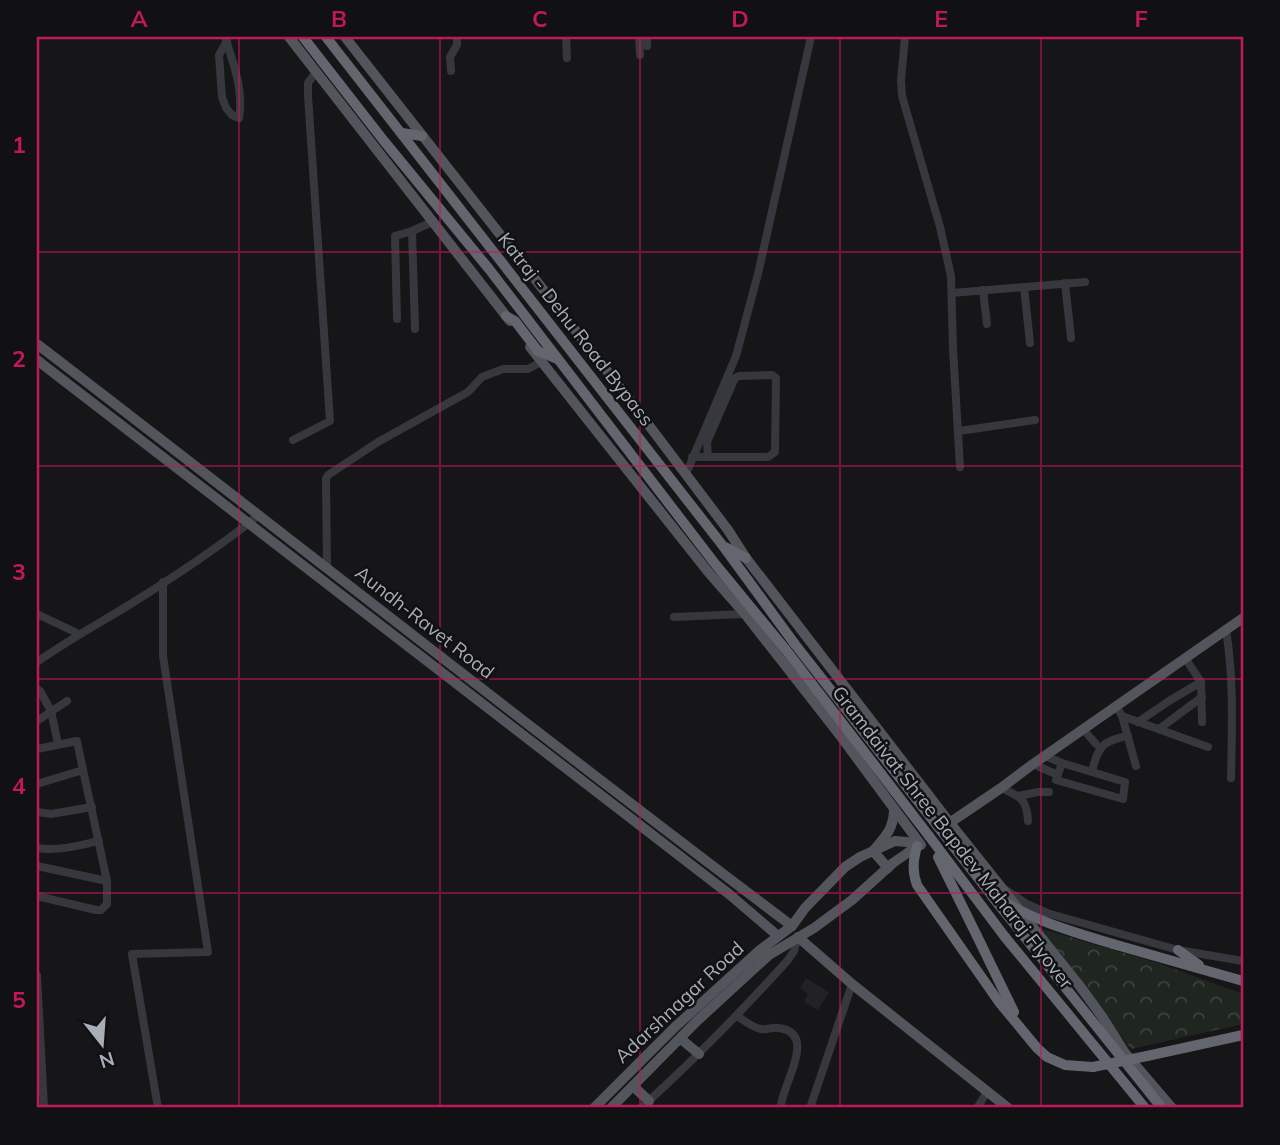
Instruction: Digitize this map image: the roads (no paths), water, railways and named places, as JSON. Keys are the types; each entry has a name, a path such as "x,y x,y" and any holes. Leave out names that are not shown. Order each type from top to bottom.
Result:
{"highway":[{"name":"Katraj - Dehu Road Bypass","path":"303,37 560,360 720,570 730,591"},
{"name":"Katraj - Dehu Road Bypass","path":"326,37 723,546"},
{"path":"402,133 422,135"},
{"path":"506,317 515,320 538,351 560,360"},
{"path":"723,546 746,558"},
{"name":"Gramdaivat Shree Bapdev Maharaj Flyover","path":"723,546 922,842 1005,937 1144,1107"},
{"name":"Gramdaivat Shree Bapdev Maharaj Flyover","path":"730,591 790,646 1017,928 1124,1056"},
{"path":"922,842 977,936 1028,1036"},
{"path":"922,842 912,864 917,885 999,1002 1042,1053 1053,1060 1071,1066 1093,1067 1243,1035"},
{"path":"989,892 1018,911 1044,922 1243,981"},
{"path":"1178,950 1206,971"},
{"path":"1124,1056 1162,1108"}],"main road":[{"path":"289,37 541,362 701,562 730,591 894,811 922,842"},
{"path":"345,37 584,341 686,474 746,558 1079,985 1103,1018 1124,1056 1172,1108"},
{"name":"Aundh-Ravet Road","path":"37,344 792,926"},
{"name":"Aundh-Ravet Road","path":"37,360 729,894 778,936"},
{"name":"Adarshnagar Road","path":"611,1108 721,998 769,955 814,928 922,842 1243,618"},
{"path":"873,851 888,834 894,811"},
{"path":"873,851 895,841 922,842"},
{"path":"873,851 888,868"},
{"name":"Adarshnagar Road","path":"594,1108 675,1027 760,950 792,926 805,908 845,867 873,851"},
{"path":"798,937 852,984 1008,1108"},
{"path":"681,1039 699,1054"},
{"path":"633,1086 645,1105"}],"street":[{"path":"451,72 450,57 456,50 457,37"},
{"path":"566,37 567,58"},
{"path":"639,37 640,55"},
{"path":"686,474 736,356 758,274 811,37"},
{"path":"905,37 902,96 940,227 951,276 960,467"},
{"path":"226,39 239,86 239,118 226,108 222,97 219,55 226,39"},
{"path":"293,439 330,421 308,96 309,83 316,72"},
{"path":"397,319 395,236 432,222"},
{"path":"412,231 415,330"},
{"path":"951,293 1085,282"},
{"path":"1065,284 1072,338"},
{"path":"1024,287 1030,343"},
{"path":"983,290 987,324"},
{"path":"327,568 328,475 378,442 468,392 482,377 503,369 528,369 541,362"},
{"path":"692,457 708,457 768,457 775,452 776,379 772,375 739,376 735,379 707,442 708,457"},
{"path":"959,430 1035,420"},
{"path":"37,662 129,605 259,515"},
{"path":"158,1108 132,954 208,952 163,656 163,582"},
{"path":"37,614 79,634"},
{"path":"674,617 745,614"},
{"path":"1226,630 1232,680 1231,778"},
{"path":"1185,659 1201,682 1202,722"},
{"path":"1139,722 1201,682"},
{"path":"37,690 51,711 58,744"},
{"path":"1158,729 1202,697"},
{"path":"37,721 66,701"},
{"path":"1115,706 1122,716 1136,766"},
{"path":"1122,716 1208,747"},
{"path":"1083,729 1096,744"},
{"path":"1093,768 1103,745 1128,736"},
{"path":"37,749 77,741 107,881 107,904 96,910 37,896"},
{"path":"1045,756 1125,782 1123,799 1056,780 1062,763"},
{"path":"1033,764 1058,775"},
{"path":"37,784 83,770"},
{"path":"1001,788 1026,803 1028,821"},
{"path":"1018,796 1049,792"},
{"path":"37,812 51,814 92,807"},
{"path":"37,848 63,848 99,841"},
{"path":"37,866 107,881"},
{"path":"1001,887 1047,913 1178,950 1243,961"},
{"path":"645,1105 737,1016 788,960 798,937"},
{"path":"37,975 44,1108"},
{"path":"811,1105 852,984"},
{"path":"737,1016 764,1030 784,1030 794,1035 797,1041 797,1056 780,1108"},
{"path":"977,1108 987,1093"}]}
